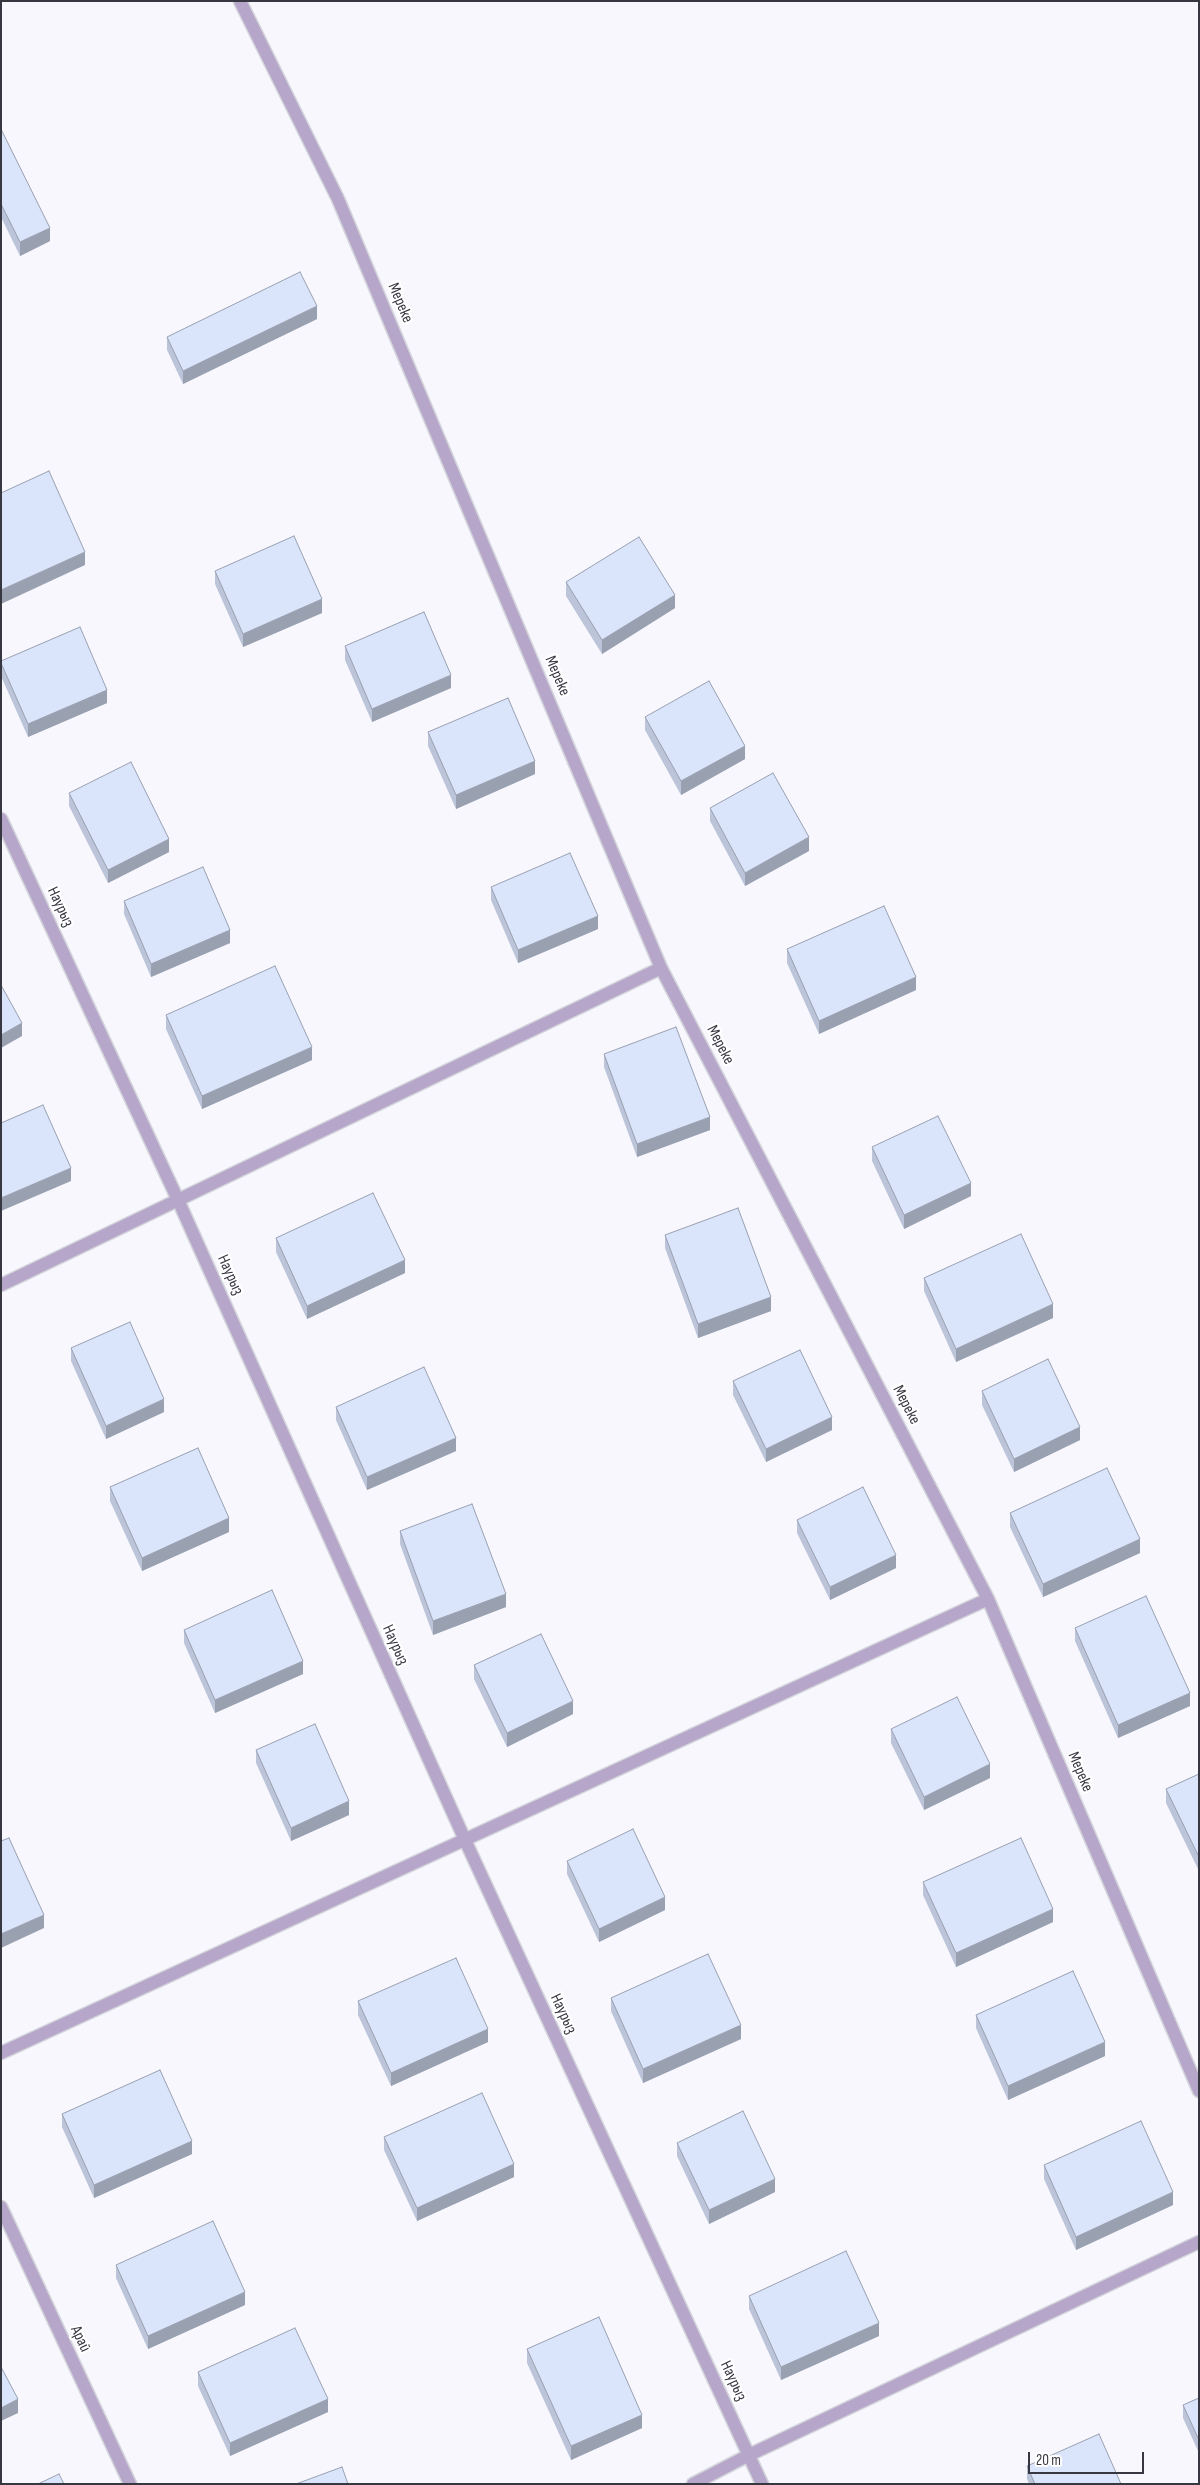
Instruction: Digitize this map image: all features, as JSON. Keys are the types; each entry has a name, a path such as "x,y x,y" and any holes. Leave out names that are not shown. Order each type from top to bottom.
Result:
{"street":[{"name":"Мереке","path":"240,1 338,199 662,968 988,1599 1199,2091"},
{"name":"Наурыз","path":"1,819 178,1200 465,1840 762,2484"},
{"path":"1,1285 662,968"},
{"path":"1,2053 988,1599"},
{"name":"Арай","path":"1,2207 130,2484"},
{"path":"693,2484 749,2455 1199,2242"}],"building":[{"path":"1,129 50,228 20,242 1,204"},
{"path":"300,272 317,306 183,371 167,337"},
{"path":"49,471 85,552 1,590 1,493"},
{"path":"294,536 322,599 243,634 215,571"},
{"path":"639,537 675,595 602,640 566,582"},
{"path":"424,612 451,675 372,709 345,646"},
{"path":"80,627 107,690 28,724 1,661"},
{"path":"709,681 745,746 681,781 645,717"},
{"path":"508,698 535,761 456,795 428,732"},
{"path":"131,762 169,839 108,870 69,793"},
{"path":"773,773 809,837 745,873 710,808"},
{"path":"570,853 598,916 518,950 491,887"},
{"path":"203,867 230,930 151,964 124,901"},
{"path":"884,906 916,977 819,1021 787,949"},
{"path":"275,966 312,1047 202,1096 166,1015"},
{"path":"1,985 22,1023 1,1035"},
{"path":"676,1027 710,1117 637,1144 604,1054"},
{"path":"43,1105 71,1168 1,1198 1,1123"},
{"path":"938,1116 971,1183 904,1215 872,1147"},
{"path":"373,1193 405,1260 307,1306 276,1238"},
{"path":"738,1208 771,1297 698,1324 665,1235"},
{"path":"1021,1234 1053,1304 956,1349 924,1278"},
{"path":"130,1322 164,1399 106,1426 71,1348"},
{"path":"800,1350 832,1417 766,1449 733,1381"},
{"path":"1048,1359 1080,1427 1014,1459 982,1391"},
{"path":"424,1367 456,1438 367,1477 336,1407"},
{"path":"198,1448 229,1518 142,1558 110,1487"},
{"path":"1107,1468 1140,1539 1043,1584 1010,1513"},
{"path":"863,1487 896,1555 830,1587 797,1520"},
{"path":"472,1504 506,1594 433,1621 400,1531"},
{"path":"272,1590 303,1661 215,1700 184,1630"},
{"path":"1146,1596 1190,1693 1118,1725 1075,1628"},
{"path":"541,1634 573,1701 507,1733 474,1665"},
{"path":"957,1697 990,1764 924,1797 891,1729"},
{"path":"315,1724 349,1801 291,1828 256,1750"},
{"path":"1199,1774 1199,1857 1166,1789"},
{"path":"633,1829 665,1897 599,1929 567,1861"},
{"path":"9,1838 44,1915 1,1934 1,1841"},
{"path":"1021,1838 1053,1909 956,1953 923,1882"},
{"path":"708,1954 741,2025 643,2069 611,1998"},
{"path":"456,1958 488,2029 391,2073 358,2001"},
{"path":"1073,1971 1105,2042 1008,2086 976,2015"},
{"path":"160,2070 192,2141 94,2185 62,2114"},
{"path":"482,2093 514,2164 417,2208 384,2137"},
{"path":"743,2111 775,2179 709,2210 677,2143"},
{"path":"1141,2121 1173,2192 1076,2237 1044,2165"},
{"path":"213,2221 245,2292 148,2336 116,2265"},
{"path":"846,2251 879,2323 781,2367 749,2296"},
{"path":"599,2317 642,2415 571,2446 527,2349"},
{"path":"295,2328 328,2399 230,2443 198,2372"},
{"path":"1,2367 18,2399 1,2408"},
{"path":"1199,2398 1199,2440 1183,2405"},
{"path":"1099,2434 1121,2484 1035,2484 1027,2466"},
{"path":"342,2467 348,2484 296,2484"},
{"path":"59,2474 64,2484 38,2484"}]}
